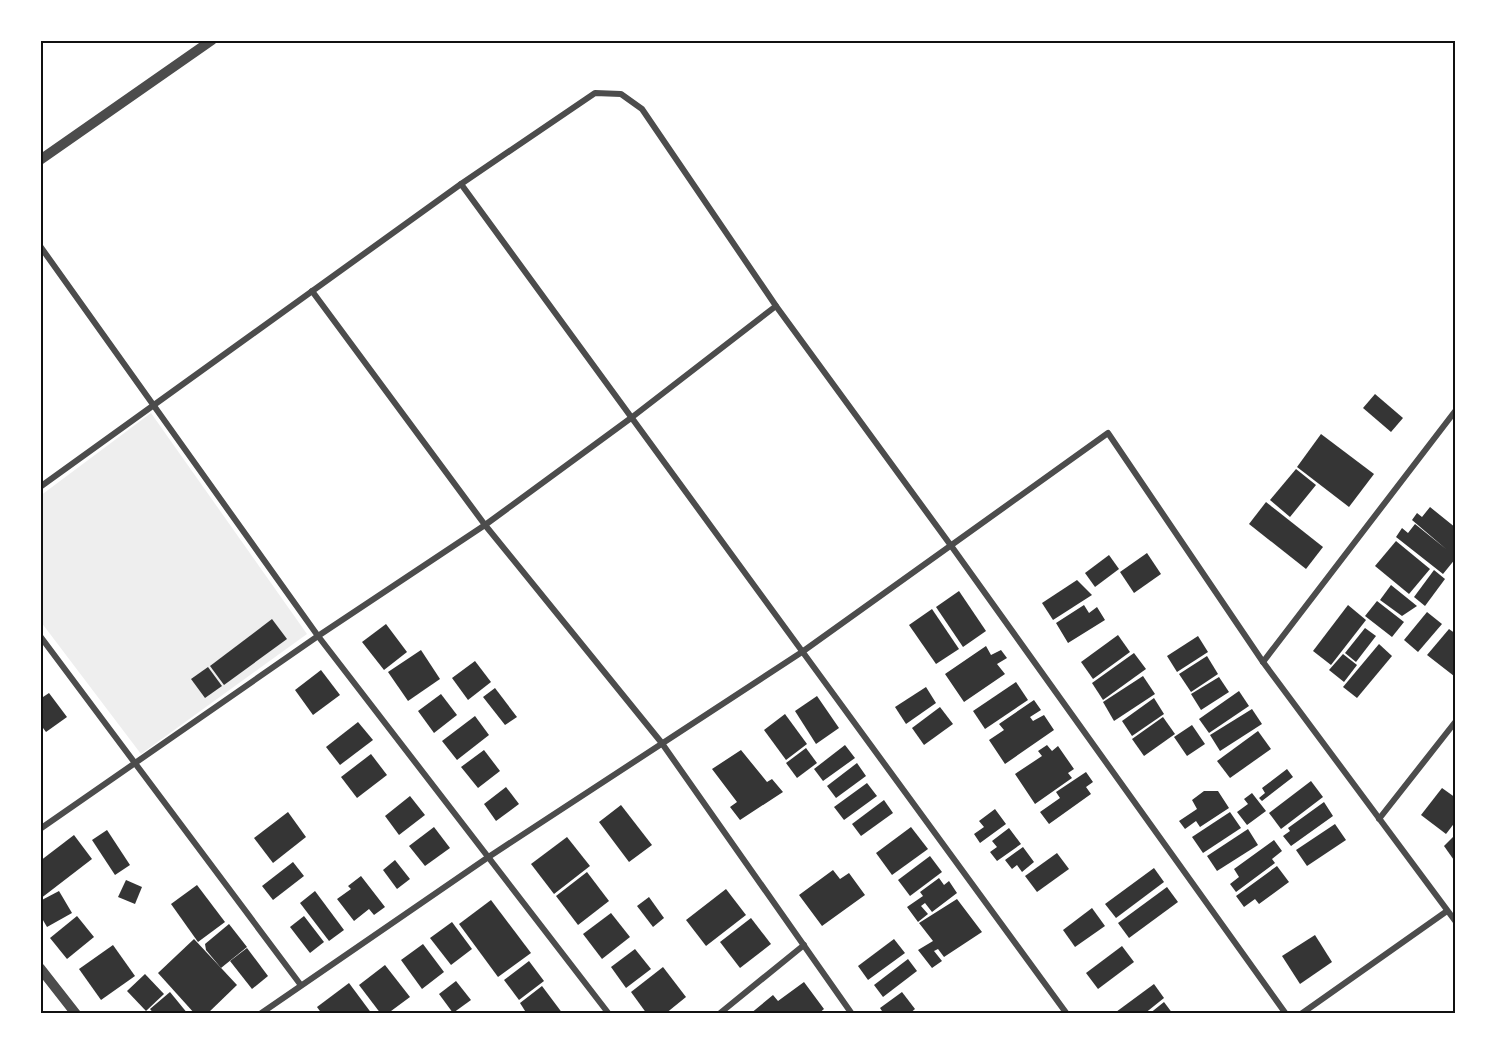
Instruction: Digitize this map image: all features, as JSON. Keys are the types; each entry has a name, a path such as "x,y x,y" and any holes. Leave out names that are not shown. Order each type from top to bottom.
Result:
{"street":[{"path":"40,160 212,40"},
{"path":"40,487 461,184 595,93 621,94 642,109 776,306 952,547 1286,1014"},
{"path":"461,184 1067,1014"},
{"path":"40,246 318,636 609,1014"},
{"path":"312,291 485,525 661,742 852,1014"},
{"path":"40,828 136,765 318,636 485,525 631,418 776,306"},
{"path":"1263,662 1455,410"},
{"path":"260,1014 300,984 487,858 661,742 802,652 952,547 1108,433 1263,662 1455,922"},
{"path":"40,636 300,984"},
{"path":"1379,819 1455,721"},
{"path":"1301,1014 1447,911"},
{"path":"719,1014 804,945"},
{"path":"40,968 76,1014"}],"shaded area":[{"path":"151,413 307,634 141,754 41,622 40,496"}],"building":[{"path":"1375,394 1403,418 1391,432 1363,408"},
{"path":"1321,434 1374,474 1349,507 1297,467"},
{"path":"1296,469 1316,485 1290,517 1270,500"},
{"path":"1266,502 1323,547 1306,569 1249,524"},
{"path":"1430,507 1456,528 1456,558 1443,574 1396,537 1402,528 1408,533 1415,524 1446,549 1412,520 1417,513 1422,517"},
{"path":"1396,541 1430,569 1409,594 1375,566"},
{"path":"1147,553 1161,574 1134,593 1120,572"},
{"path":"1109,555 1119,569 1095,587 1085,573"},
{"path":"1434,570 1445,579 1425,606 1414,597"},
{"path":"1077,580 1092,595 1053,620 1042,603"},
{"path":"1391,585 1417,606 1402,616 1380,600"},
{"path":"959,591 986,631 963,647 936,607"},
{"path":"1377,601 1404,622 1392,637 1365,616"},
{"path":"1084,605 1089,613 1097,607 1105,620 1068,643 1056,623"},
{"path":"1348,605 1366,620 1331,665 1313,651"},
{"path":"932,609 959,649 936,664 909,625"},
{"path":"1427,612 1442,624 1418,652 1404,640"},
{"path":"272,619 287,639 224,685 210,666"},
{"path":"386,624 407,652 384,670 362,642"},
{"path":"1365,628 1376,636 1356,662 1345,653"},
{"path":"1449,629 1456,634 1454,676 1427,655"},
{"path":"1118,635 1130,652 1093,679 1081,662"},
{"path":"1198,636 1208,652 1177,672 1167,656"},
{"path":"1379,644 1392,656 1357,698 1343,687"},
{"path":"986,646 991,655 1001,650 1007,658 997,664 1005,674 964,702 945,674"},
{"path":"421,650 440,679 408,701 388,672"},
{"path":"1134,653 1146,669 1103,700 1092,683"},
{"path":"1343,654 1357,665 1344,682 1329,670"},
{"path":"1207,656 1218,674 1191,692 1179,674"},
{"path":"475,661 491,682 468,700 452,678"},
{"path":"208,667 222,686 205,698 191,679"},
{"path":"321,670 340,695 313,715 295,690"},
{"path":"1143,676 1155,694 1114,721 1103,702"},
{"path":"1219,677 1229,692 1201,710 1191,694"},
{"path":"1016,682 1028,700 985,729 973,711"},
{"path":"926,687 936,703 906,724 895,707"},
{"path":"495,688 517,717 505,725 483,697"},
{"path":"1239,691 1249,706 1209,733 1199,719"},
{"path":"49,693 67,717 46,732 40,724 40,699"},
{"path":"441,694 457,715 434,733 418,711"},
{"path":"817,696 839,728 816,744 795,711"},
{"path":"1154,698 1164,714 1132,736 1122,721"},
{"path":"1034,700 1041,710 1030,717 1033,721 1044,715 1054,730 1005,764 989,740 1004,730 999,724"},
{"path":"940,707 953,724 924,745 912,728"},
{"path":"1252,709 1262,724 1220,751 1210,735"},
{"path":"785,714 807,744 786,760 764,730"},
{"path":"475,716 489,735 457,760 442,741"},
{"path":"1163,717 1175,734 1144,756 1132,739"},
{"path":"358,722 373,740 340,765 326,747"},
{"path":"1192,725 1205,744 1187,756 1174,737"},
{"path":"1258,731 1271,749 1230,778 1217,761"},
{"path":"845,745 855,758 823,781 814,769"},
{"path":"1047,745 1052,751 1058,746 1074,769 1068,773 1072,778 1035,804 1015,774 1042,756 1038,751"},
{"path":"806,748 817,763 797,778 786,763"},
{"path":"484,750 500,771 478,788 461,767"},
{"path":"741,750 767,782 772,779 783,792 740,820 730,807 737,802 712,769"},
{"path":"371,754 387,775 357,798 341,777"},
{"path":"857,763 866,776 836,798 827,786"},
{"path":"1287,769 1293,777 1262,801 1259,798 1265,793 1262,788"},
{"path":"1086,772 1093,782 1086,787 1091,794 1049,824 1040,812 1060,798 1056,792"},
{"path":"1311,781 1323,797 1281,829 1269,813"},
{"path":"867,783 877,796 844,820 834,807"},
{"path":"506,787 519,804 496,821 484,804"},
{"path":"1442,788 1456,798 1456,821 1446,834 1421,815"},
{"path":"1204,791 1218,791 1229,808 1200,827 1196,821 1185,829 1179,821 1197,809 1192,800"},
{"path":"1252,793 1266,811 1247,825 1237,812 1248,804 1244,799"},
{"path":"410,796 425,815 399,835 385,816"},
{"path":"884,800 893,813 861,836 852,824"},
{"path":"1324,802 1333,816 1291,846 1283,836 1290,831 1288,828"},
{"path":"621,805 652,845 629,862 599,822"},
{"path":"995,809 1006,824 980,843 974,834 984,827 979,821"},
{"path":"288,812 306,837 273,863 254,838"},
{"path":"1230,812 1241,828 1203,853 1192,837"},
{"path":"1335,824 1346,840 1307,866 1296,850"},
{"path":"434,827 450,848 425,866 409,846"},
{"path":"911,827 928,849 892,875 876,853"},
{"path":"1009,828 1021,844 997,861 990,852 997,847 992,841"},
{"path":"1248,829 1258,845 1217,871 1207,856"},
{"path":"107,830 130,865 115,875 92,840"},
{"path":"1456,834 1456,863 1444,846"},
{"path":"74,835 92,859 40,899 40,861"},
{"path":"567,837 590,866 554,894 531,864"},
{"path":"1274,840 1282,851 1272,859 1275,863 1236,892 1230,884 1239,877 1234,869"},
{"path":"1023,847 1034,862 1022,872 1017,865 1012,869 1005,860"},
{"path":"1057,853 1069,869 1037,892 1025,876"},
{"path":"930,856 942,872 910,896 898,880"},
{"path":"395,860 410,879 397,889 383,870"},
{"path":"293,862 304,876 273,900 262,886"},
{"path":"1277,866 1289,882 1259,904 1255,899 1244,907 1236,896"},
{"path":"1154,868 1164,882 1116,918 1105,904"},
{"path":"833,870 840,879 849,873 865,895 822,926 799,895"},
{"path":"587,872 609,901 578,925 556,896"},
{"path":"361,876 385,907 374,915 369,909 354,921 337,899 351,889 348,886"},
{"path":"939,878 944,885 949,881 957,893 932,912 925,903 921,906 928,914 918,922 907,907 923,896 920,892"},
{"path":"126,880 142,887 135,904 118,897"},
{"path":"197,885 225,922 198,942 171,904"},
{"path":"1167,887 1178,902 1129,938 1118,923"},
{"path":"726,889 746,915 706,946 686,920"},
{"path":"59,891 72,913 47,927 40,915 40,901"},
{"path":"315,891 344,930 329,941 300,903"},
{"path":"649,897 664,918 653,927 637,906"},
{"path":"957,899 982,932 944,957 938,949 934,951 942,961 932,968 918,950 933,941 919,923"},
{"path":"491,900 531,953 498,977 459,924"},
{"path":"1092,908 1105,926 1075,947 1063,930"},
{"path":"611,913 630,937 602,959 583,934"},
{"path":"77,916 94,937 67,959 50,938"},
{"path":"304,916 324,942 310,953 290,927"},
{"path":"751,918 771,944 740,968 720,942"},
{"path":"452,922 472,949 451,965 430,938"},
{"path":"229,924 247,947 221,968 206,950 205,944"},
{"path":"1315,935 1332,962 1300,984 1282,956"},
{"path":"194,939 237,985 207,1014 195,1014 158,973"},
{"path":"894,939 905,953 868,980 858,966"},
{"path":"423,944 444,972 422,989 401,960"},
{"path":"113,945 135,976 101,1000 79,969"},
{"path":"1122,946 1134,962 1098,989 1086,973"},
{"path":"247,948 268,976 252,989 230,961"},
{"path":"635,949 651,969 626,988 611,967"},
{"path":"908,959 917,971 883,997 874,985"},
{"path":"529,961 544,981 519,1000 504,980"},
{"path":"385,965 410,997 387,1014 381,1014 359,985"},
{"path":"663,967 686,997 665,1014 647,1014 631,992"},
{"path":"145,974 164,994 146,1011 127,991"},
{"path":"456,981 471,1000 453,1013 439,994"},
{"path":"804,982 824,1009 818,1014 750,1014 773,995 778,1001"},
{"path":"349,983 372,1014 322,1014 317,1007"},
{"path":"1154,984 1164,998 1144,1014 1118,1014 1116,1012"},
{"path":"542,986 563,1014 527,1014 520,1003"},
{"path":"170,992 188,1014 154,1014 150,1009"},
{"path":"902,992 915,1009 909,1014 884,1014 880,1008"},
{"path":"1164,1002 1173,1014 1149,1014"}]}
